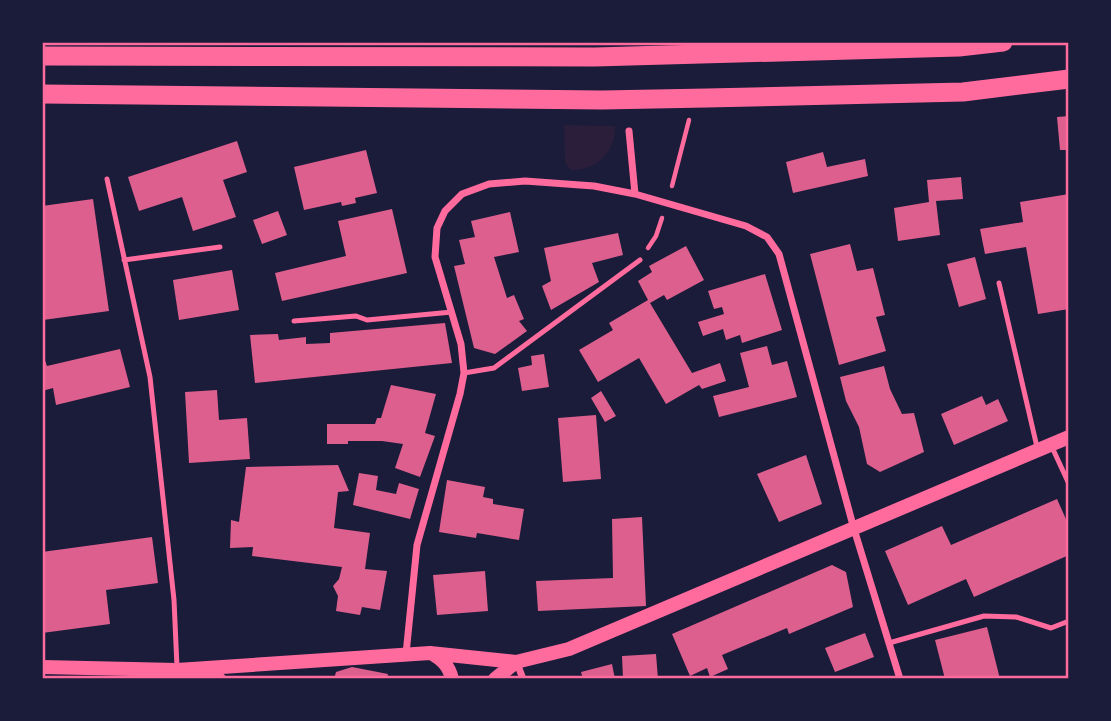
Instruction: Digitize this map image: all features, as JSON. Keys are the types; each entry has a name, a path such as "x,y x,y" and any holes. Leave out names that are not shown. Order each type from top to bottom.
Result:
{"highway":[{"path":"42,56 701,56 959,47 1003,42"},
{"path":"42,94 602,100 963,92 1069,79"}],"main road":[{"path":"42,667 177,670 430,653 516,662 569,649 1069,437"},
{"path":"430,653 443,660 452,679"},
{"path":"495,679 516,662"},
{"path":"177,670 219,679"}],"street":[{"path":"629,131 635,194"},
{"path":"406,654 417,545 464,373 461,344 435,257 437,228 445,211 462,194 489,184 526,181 562,183 635,194 746,226 767,237 776,247 854,529 900,679"},
{"path":"516,662 523,679"}],"lane":[{"path":"107,179 150,377 174,600 177,670"},
{"path":"124,260 220,247"},
{"path":"464,373 494,368 640,260"},
{"path":"999,283 1044,447 1069,484"},
{"path":"294,321 356,316 367,320 452,312"},
{"path":"889,643 984,617 1016,617 1051,628 1069,621"}],"shaded area":[{"path":"564,125 615,126 612,144 597,163 571,170 565,163"}],"building":[{"path":"1069,116 1069,150 1060,150 1057,117"},
{"path":"237,141 247,172 223,180 236,217 193,231 182,197 139,211 128,177"},
{"path":"366,150 377,193 355,198 356,203 342,206 341,202 304,210 294,167"},
{"path":"823,152 827,167 865,159 868,176 793,193 786,162"},
{"path":"961,177 963,199 936,201 940,235 898,241 894,208 929,202 927,180"},
{"path":"1069,194 1069,309 1038,314 1026,247 985,254 980,229 1023,222 1020,202"},
{"path":"93,199 109,311 43,320 42,206"},
{"path":"392,209 407,273 282,301 275,273 346,256 338,221"},
{"path":"278,211 287,235 262,244 253,220"},
{"path":"510,212 519,252 494,257 507,298 514,295 524,319 519,321 527,331 495,354 474,348 454,266 465,264 459,240 475,237 471,221"},
{"path":"618,233 623,255 592,263 599,282 551,310 542,286 551,281 544,248"},
{"path":"850,244 857,271 873,268 885,315 876,317 886,351 839,365 810,254"},
{"path":"686,246 704,280 667,300 664,295 650,303 692,373 720,363 726,381 702,389 699,385 666,404 639,358 598,382 579,350 613,330 609,323 648,300 638,281 652,272 649,266"},
{"path":"975,257 986,299 959,307 947,264"},
{"path":"232,270 239,310 179,320 173,280"},
{"path":"765,274 782,330 742,343 740,335 726,340 723,329 703,336 698,322 724,314 722,307 714,309 708,291"},
{"path":"445,323 452,363 255,383 250,335 278,334 279,340 306,337 306,344 330,343 330,333"},
{"path":"767,346 772,365 787,361 797,397 719,417 713,396 749,387 740,353"},
{"path":"120,349 130,387 56,405 53,388 42,391 42,352 47,366"},
{"path":"544,354 549,387 522,391 518,368 532,365 531,356"},
{"path":"884,366 890,389 902,414 914,413 924,452 880,472 867,464 859,427 846,401 840,377"},
{"path":"391,385 436,394 425,433 435,436 420,477 395,468 403,444 348,441 348,444 327,444 327,424 375,424 377,418 381,418"},
{"path":"217,390 219,420 247,418 250,459 189,463 185,392"},
{"path":"601,391 616,416 605,422 591,398"},
{"path":"982,396 986,405 998,399 1008,421 954,445 941,414"},
{"path":"596,415 601,479 563,482 558,418"},
{"path":"806,455 822,504 779,522 757,474"},
{"path":"338,465 349,491 338,492 334,528 370,533 365,569 387,571 380,610 362,607 360,615 336,611 338,596 333,586 339,579 342,567 252,556 253,547 230,548 231,520 239,522 246,467"},
{"path":"359,473 378,476 376,490 396,494 399,483 419,489 410,519 353,505"},
{"path":"447,480 485,487 483,497 493,499 493,504 524,509 519,540 477,533 476,538 439,532"},
{"path":"1057,499 1069,526 1069,555 974,597 966,579 908,605 885,551 942,526 951,545"},
{"path":"642,517 646,606 538,611 536,581 613,578 612,519"},
{"path":"152,537 158,583 106,590 110,624 42,633 42,552"},
{"path":"832,565 846,572 853,607 789,634 787,628 722,655 728,669 710,677 707,668 690,676 672,634"},
{"path":"485,571 488,611 437,615 433,575"},
{"path":"987,627 1000,679 945,679 935,640"},
{"path":"865,633 874,657 835,672 825,648"},
{"path":"656,654 658,679 623,679 622,656"},
{"path":"612,664 615,679 583,679 581,672"},
{"path":"352,667 388,674 387,679 334,679 336,672"}]}
